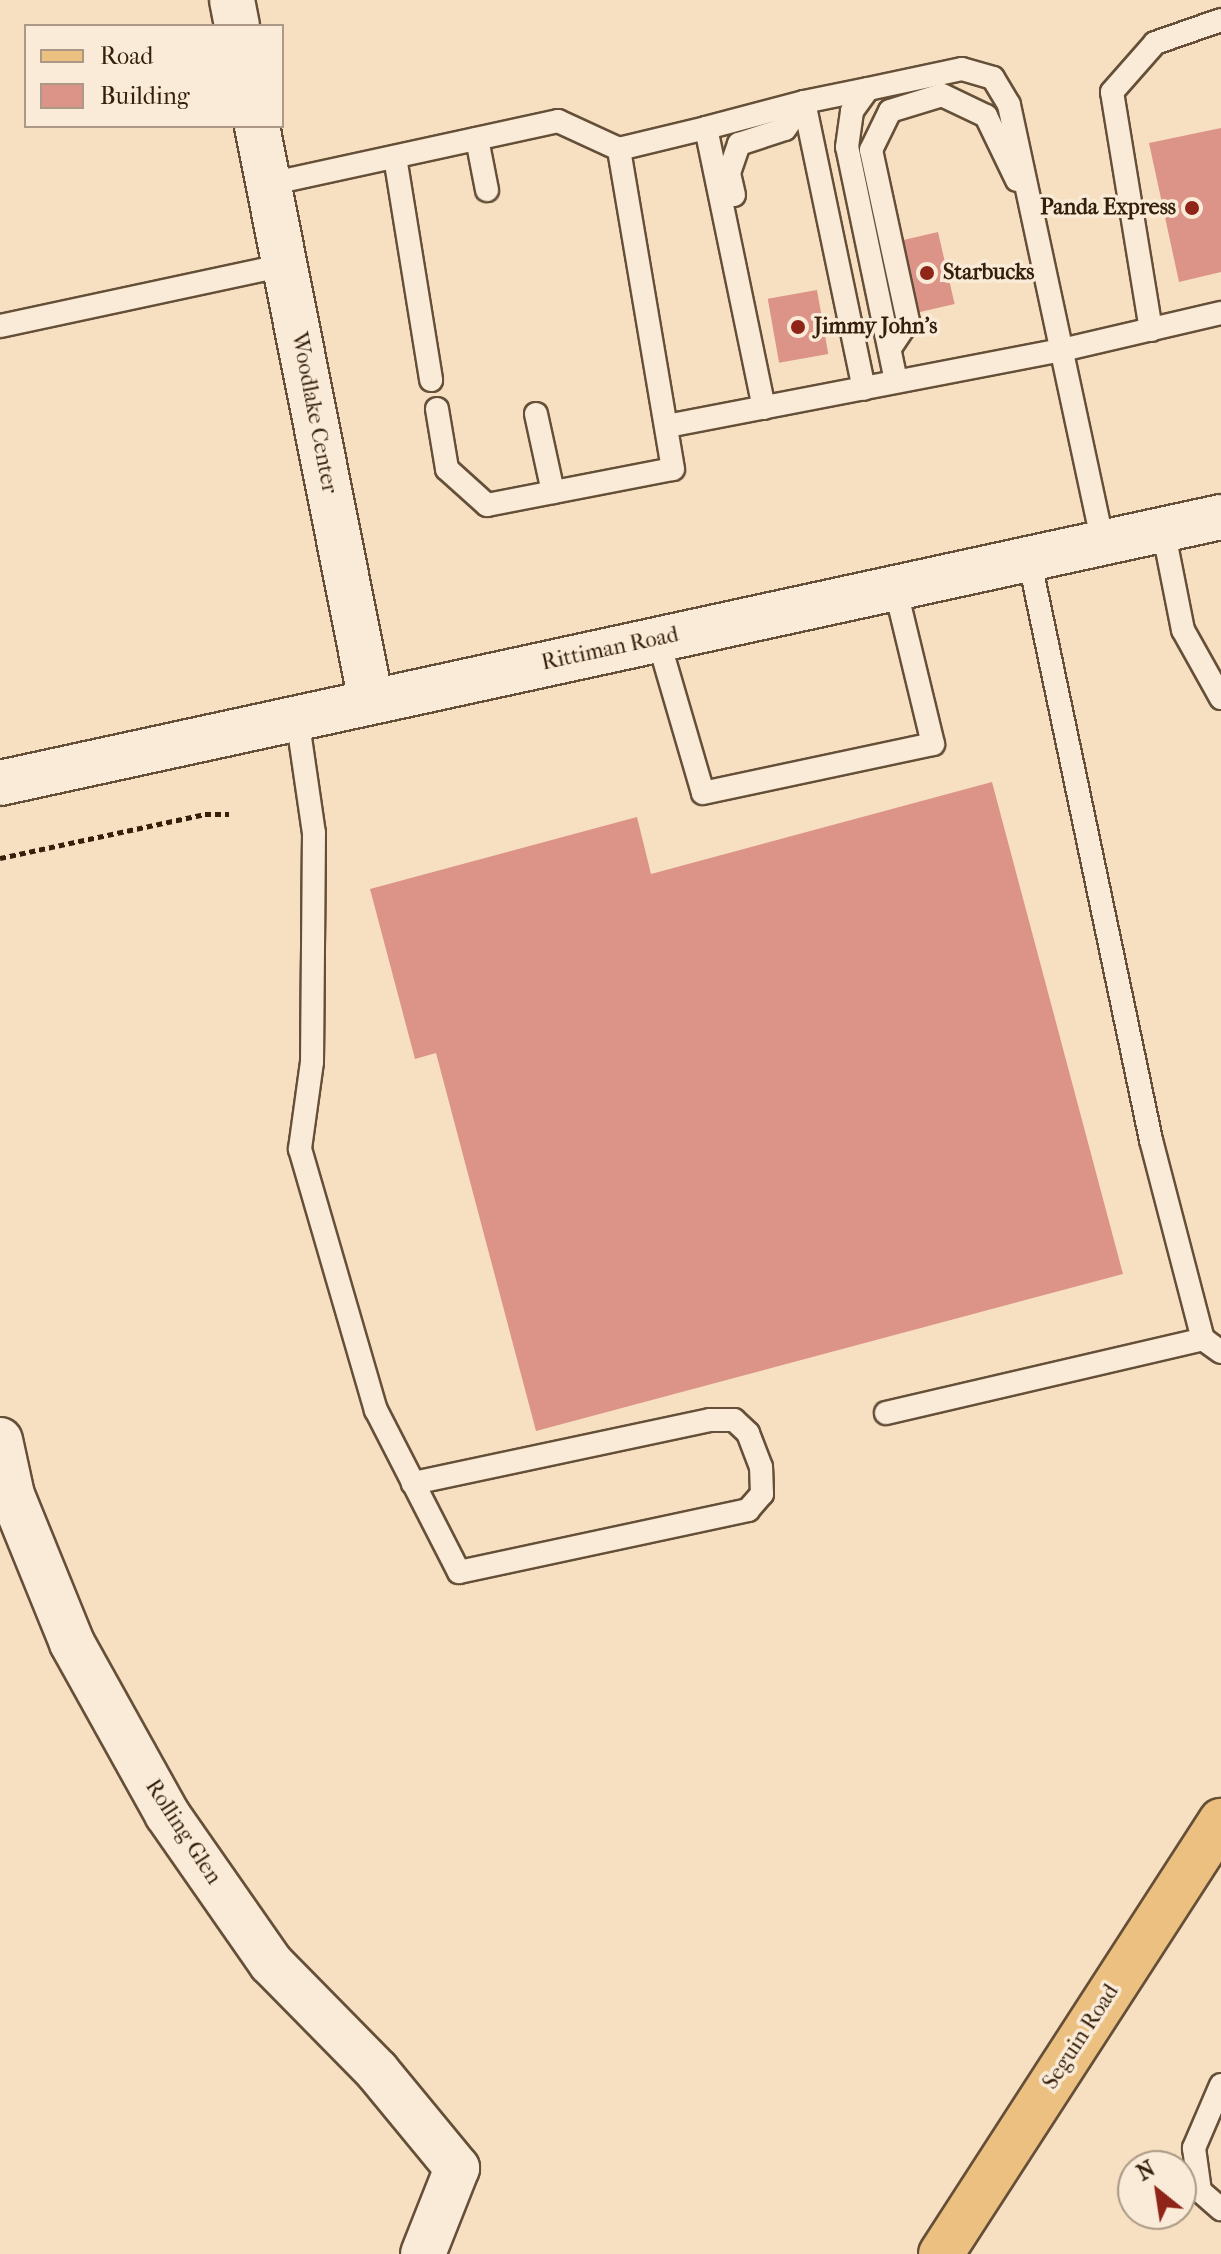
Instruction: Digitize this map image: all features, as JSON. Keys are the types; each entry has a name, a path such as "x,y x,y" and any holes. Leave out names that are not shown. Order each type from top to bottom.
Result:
{"main road":[{"name":"Seguin Road","path":"941,2254 1221,1821"}],"street":[{"path":"232,0 237,24"},
{"name":"Woodlake Center","path":"257,128 371,701"},
{"name":"Rittiman Road","path":"0,783 1221,517"},
{"name":"Rolling Glen","path":"0,1440 12,1495 72,1643 167,1814 271,1963 377,2071 457,2168 423,2254"}],"lane":[{"path":"1151,330 1112,92 1155,43 1221,20"},
{"path":"269,184 558,121 619,149 804,102 962,69 993,78 1009,105 1103,542"},
{"path":"868,89 852,111 847,147 896,381"},
{"path":"890,348 908,321 871,150 890,111 942,95 986,116 1033,213"},
{"path":"804,102 864,389"},
{"path":"764,408 770,362 729,173 739,144 785,129 804,102"},
{"path":"706,128 764,408"},
{"path":"477,139 487,190"},
{"path":"437,409 447,469 487,505 673,469 619,149"},
{"path":"395,157 431,380"},
{"path":"0,326 285,265"},
{"path":"667,426 1062,350 1221,313"},
{"path":"536,414 553,492"},
{"path":"1163,529 1183,630 1221,698"},
{"path":"886,1413 1212,1346 1144,1110 1029,558"},
{"path":"658,639 703,793 933,744 895,587"},
{"path":"297,717 314,833 312,1062 300,1149 376,1410 413,1483 459,1572 748,1510 762,1494 761,1467 748,1433 734,1420 710,1420 413,1483"},
{"path":"1221,2085 1194,2148 1200,2191 1221,2209"}],"path":[{"path":"0,858 205,814 229,814"}],"building":[{"name":"Panda Express","path":"1221,128 1221,272 1179,282 1149,143"},
{"name":"Starbucks","path":"938,232 955,304 916,313 899,241"},
{"name":"Jimmy John's","path":"817,290 828,354 779,363 768,299"},
{"path":"992,782 1123,1274 536,1431 436,1053 415,1059 370,889 637,817 651,874"}],"place":[{"name":"Panda Express","path":"1192,208"},
{"name":"Starbucks","path":"927,273"},
{"name":"Jimmy John's","path":"798,327"}]}
